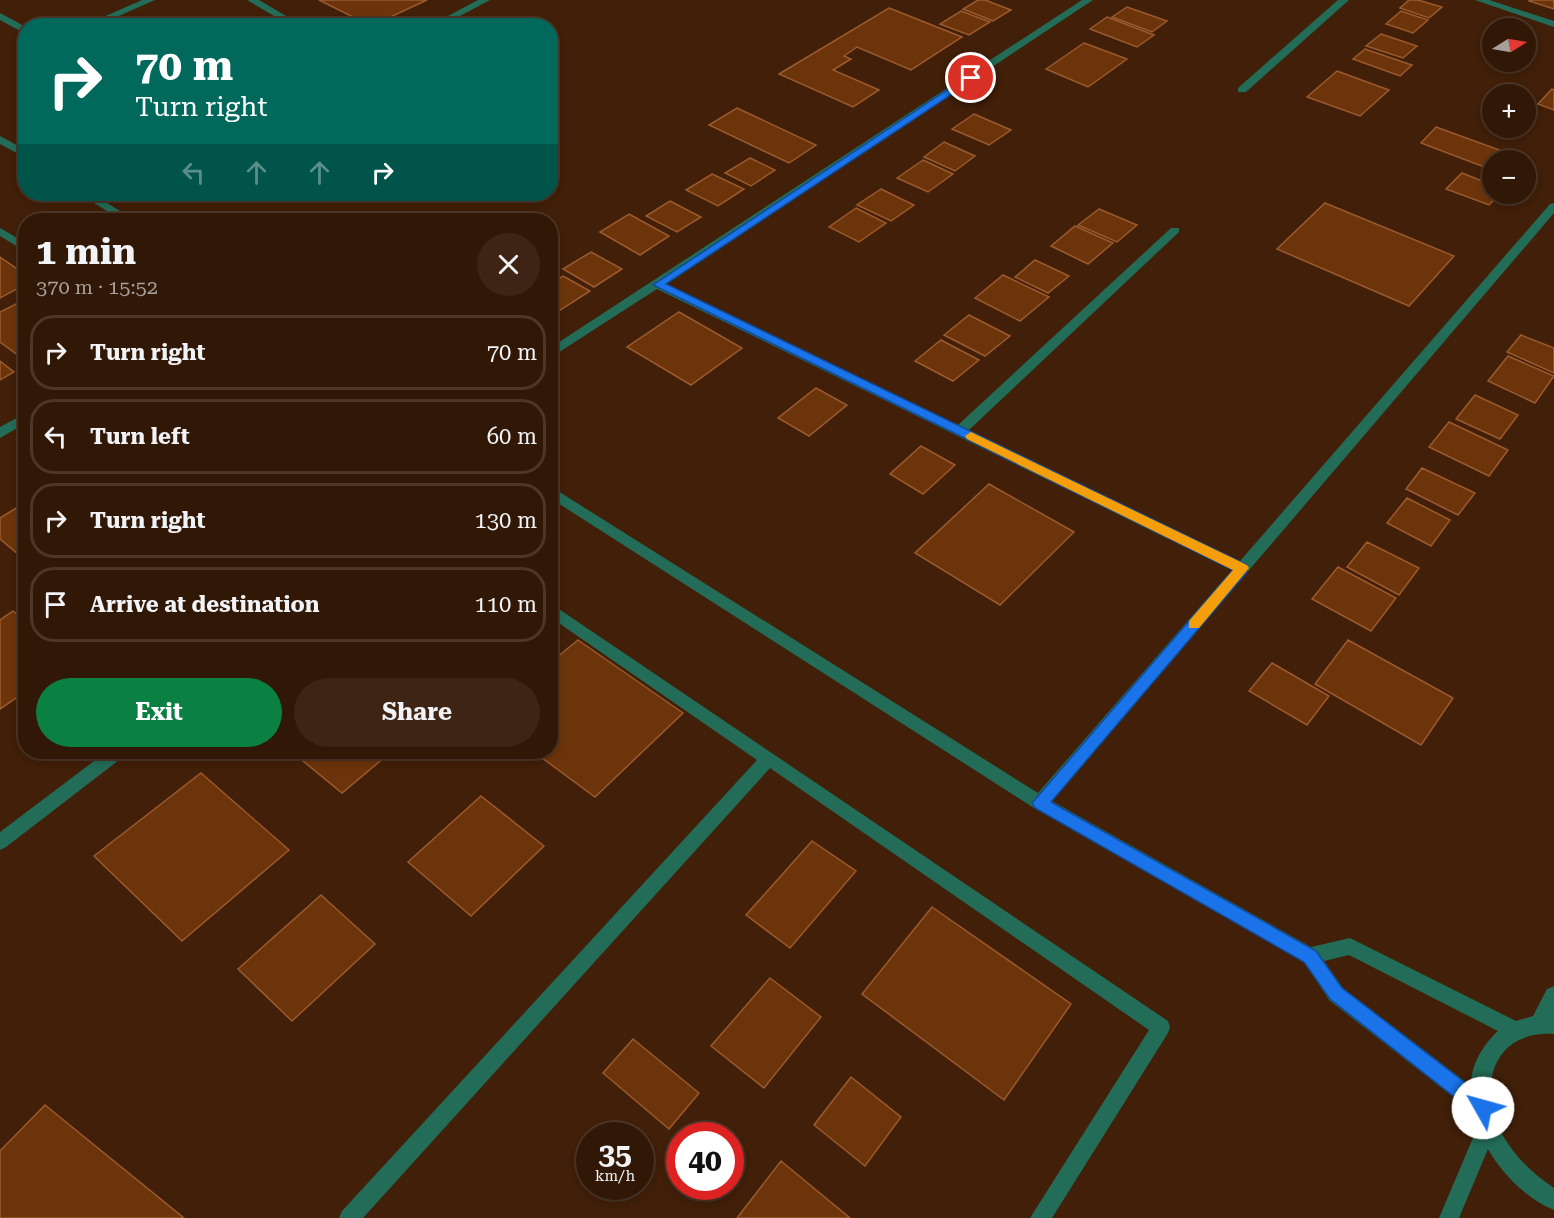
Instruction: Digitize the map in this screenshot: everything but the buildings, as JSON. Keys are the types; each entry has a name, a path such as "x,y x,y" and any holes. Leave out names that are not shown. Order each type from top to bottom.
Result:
{"street":[{"path":"106,18 150,0"},
{"path":"252,0 285,18"},
{"path":"449,18 485,0"},
{"path":"558,349 1088,0"},
{"path":"1242,90 1344,0"},
{"path":"1480,0 1554,24"},
{"path":"0,16 18,27"},
{"path":"0,139 18,150"},
{"path":"97,201 117,213"},
{"path":"1040,803 1554,206"},
{"path":"960,431 1175,230"},
{"path":"0,231 18,243"},
{"path":"658,285 1242,568"},
{"path":"0,433 18,422"},
{"path":"558,496 1040,803 1310,956 1336,994 1485,1117"},
{"path":"558,614 1161,1027 1040,1218"},
{"path":"350,1218 769,758"},
{"path":"0,842 108,759"},
{"path":"1310,956 1350,946 1514,1030"},
{"path":"1554,995 1547,1024 1514,1030 1494,1045 1482,1067 1480,1095 1485,1117 1505,1158 1535,1188 1554,1200"},
{"path":"1449,1218 1485,1117"}],"slow traffic":[{"path":"971,436 1242,568 1194,624"}],"route":[{"path":"971,78 658,285 1242,568 1040,803 1310,956 1336,994 1483,1108"}]}
